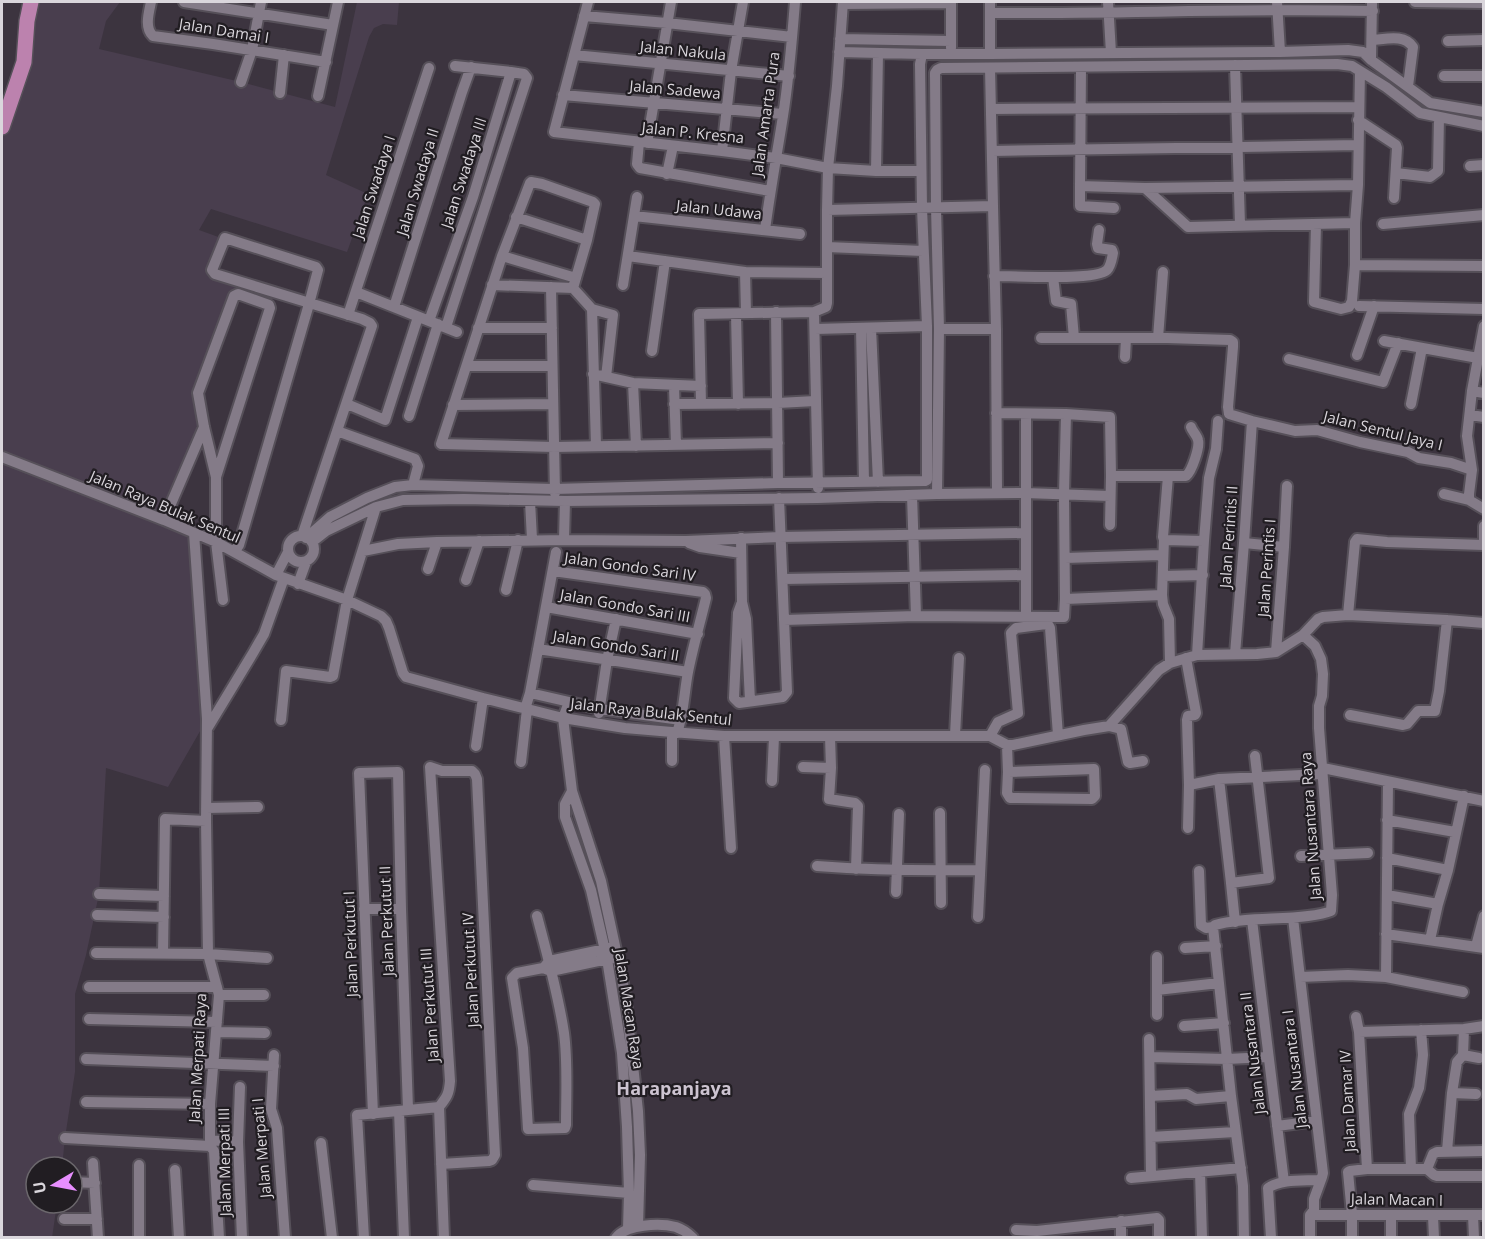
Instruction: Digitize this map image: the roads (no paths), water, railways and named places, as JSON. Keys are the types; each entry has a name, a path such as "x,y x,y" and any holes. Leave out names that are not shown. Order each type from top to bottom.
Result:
{"main road":[{"path":"2,127 24,62 31,2"}],"street":[{"name":"Jalan Damai I","path":"151,2 148,31 153,36 326,62"},
{"path":"189,2 333,25"},
{"path":"241,82 252,50 261,2"},
{"path":"318,96 338,2"},
{"path":"563,95 588,2"},
{"path":"671,2 653,103 638,167 770,191"},
{"path":"722,151 731,71 743,2"},
{"name":"Jalan Amarta Pura","path":"765,230 789,76 795,2"},
{"path":"701,404 699,314 814,312 826,307 828,168 843,3 951,2 951,54"},
{"path":"990,2 990,54"},
{"path":"1030,2 1030,13"},
{"path":"1415,2 1484,3"},
{"path":"1278,6 1281,52"},
{"path":"990,13 1030,13 1070,7 1372,6 1372,40 1367,56 1356,68 1359,106 1358,185 1355,265 1352,302 1349,307 1341,309 1314,302 1316,224"},
{"path":"1109,7 1111,53"},
{"path":"584,16 792,37"},
{"path":"1372,40 1402,38 1408,40 1413,46 1407,86"},
{"path":"840,39 951,41"},
{"path":"1448,40 1484,40"},
{"path":"839,51 990,54 1348,50 1367,56 1430,103 1484,112"},
{"path":"876,171 878,53"},
{"path":"1091,53 1086,68 1082,108 1080,206 1114,208"},
{"path":"306,539 330,517 367,498 395,487 413,485 554,489 925,481 928,478 927,327 921,171 920,64 922,54"},
{"path":"280,93 284,55"},
{"name":"Jalan Nakula","path":"574,55 789,76"},
{"path":"937,494 939,329 935,73 937,69 1337,64 1356,68 1420,113 1484,126"},
{"path":"1235,65 1240,225"},
{"path":"347,404 385,420 433,322 527,78 524,74 455,66"},
{"name":"Jalan Swadaya II","path":"394,307 471,67"},
{"name":"Jalan Swadaya I","path":"348,315 429,68"},
{"path":"990,68 997,493"},
{"name":"Jalan Swadaya III","path":"433,322 511,72"},
{"path":"1444,76 1484,76"},
{"name":"Jalan P. Kresna","path":"563,95 554,132 776,158 828,168 921,171"},
{"name":"Jalan Sadewa","path":"563,95 783,114"},
{"path":"991,109 1359,106"},
{"path":"1396,173 1430,177 1438,171 1439,117"},
{"path":"1358,120 1396,145 1394,198"},
{"path":"992,151 1358,145"},
{"path":"667,174 673,146"},
{"path":"1470,166 1484,165"},
{"path":"575,283 594,203 542,184 530,183 501,256 441,444 554,447 778,443"},
{"path":"1080,186 1144,188 1358,185"},
{"path":"1144,188 1188,227 1355,223"},
{"path":"623,285 637,197"},
{"path":"827,210 993,207"},
{"path":"1383,224 1484,215"},
{"name":"Jalan Udawa","path":"634,216 800,234"},
{"path":"516,218 587,240"},
{"path":"994,276 1053,277 1103,273 1109,267 1113,251 1098,248 1099,230"},
{"path":"234,552 239,545 309,304 318,273 316,267 226,238 212,270 215,274 309,304 348,315 370,323 372,327 337,431 306,539"},
{"path":"827,248 923,251"},
{"path":"501,256 575,283 592,309 596,446"},
{"path":"628,256 746,272 827,273"},
{"path":"651,351 665,261"},
{"path":"1355,265 1484,266"},
{"path":"738,404 741,313 746,272"},
{"path":"1041,338 1158,338 1163,272"},
{"path":"1053,277 1056,301 1071,304 1074,338"},
{"path":"492,285 551,287 575,283"},
{"path":"551,287 554,489 561,501 564,540"},
{"path":"356,292 457,332"},
{"path":"216,477 270,308 269,305 238,294 234,296 199,391 204,427 216,477 216,542 223,600"},
{"path":"1359,306 1484,309"},
{"path":"1357,354 1374,306"},
{"path":"592,309 614,315 606,377"},
{"path":"776,312 778,483"},
{"path":"814,312 818,498"},
{"path":"409,416 433,322"},
{"path":"1469,500 1472,470 1467,436 1472,391 1484,326"},
{"path":"815,329 927,327"},
{"path":"478,328 552,328"},
{"path":"866,328 878,482"},
{"path":"864,482 866,328"},
{"path":"939,329 996,329"},
{"path":"1125,357 1126,338"},
{"name":"Jalan Sentul Jaya I","path":"1158,338 1230,340 1233,342 1229,414 1295,431 1317,430 1408,452 1419,458 1451,462 1472,470"},
{"path":"1383,341 1478,358"},
{"path":"1289,359 1383,382 1398,343"},
{"path":"1411,404 1422,348"},
{"path":"467,366 552,366"},
{"path":"593,374 633,383 701,386"},
{"path":"633,383 636,446"},
{"path":"674,386 676,445"},
{"path":"1472,391 1484,393"},
{"path":"674,405 815,401"},
{"path":"453,405 553,404"},
{"path":"996,413 1110,417 1110,525"},
{"path":"1026,414 1026,616"},
{"path":"784,620 916,616 1064,616 1066,414"},
{"path":"1470,416 1484,417"},
{"path":"1188,828 1187,720 1188,716 1196,715 1191,657 1203,575 1209,478 1216,449 1218,421"},
{"name":"Jalan Perintis II","path":"1235,654 1252,421"},
{"path":"164,520 204,427"},
{"path":"1111,476 1186,476 1190,472 1197,450 1198,440 1191,427"},
{"path":"337,431 415,459 418,466 413,485"},
{"name":"Jalan Raya Bulak Sentul","path":"2,457 164,520 216,542 298,584 347,600 381,616 386,621 406,677 563,718 674,733 724,736 990,736 1007,745"},
{"path":"1168,476 1162,595 1169,619 1170,663"},
{"path":"463,486 464,500"},
{"name":"Jalan Perintis I","path":"1276,652 1287,486"},
{"path":"207,725 264,634 291,541 306,539 376,507 403,500 818,498 997,493 1110,496"},
{"path":"1444,494 1469,500 1484,509"},
{"path":"912,495 916,616"},
{"path":"742,602 738,613 734,698 739,703 783,697 786,694 779,498"},
{"path":"530,501 532,539"},
{"path":"281,720 286,671 333,676 347,600 376,507"},
{"path":"1484,526 1484,540"},
{"name":"Jalan Merpati Raya","path":"194,533 207,725 208,954 218,991 217,1027 212,1064 210,1143 214,1151 219,1238"},
{"path":"363,551 399,544 532,539 686,541 1025,533"},
{"path":"741,538 742,602 746,619 750,701"},
{"path":"288,552 295,561 306,561 311,558 314,547 306,539"},
{"path":"1164,539 1167,541 1204,541"},
{"path":"1348,615 1357,539 1484,545"},
{"path":"506,590 518,540"},
{"path":"466,580 479,541"},
{"path":"686,541 700,548 741,554"},
{"path":"428,569 437,542"},
{"path":"1244,543 1284,547"},
{"path":"521,762 526,709 556,552"},
{"path":"1065,558 1160,555 1163,559"},
{"path":"298,584 306,561"},
{"name":"Jalan Gondo Sari IV","path":"553,571 703,592 706,598 698,634"},
{"path":"783,579 1026,575"},
{"path":"1162,576 1203,575"},
{"path":"1065,599 1162,595"},
{"name":"Jalan Gondo Sari III","path":"546,607 698,634"},
{"path":"1109,726 1159,670 1170,663 1191,657 1276,652 1304,635 1318,619 1323,617 1348,615 1484,623"},
{"path":"595,723 600,709 616,619"},
{"path":"1350,715 1403,725 1407,724 1418,711 1435,711 1447,620"},
{"path":"990,736 998,722 1018,712 1011,633 1016,628 1046,624 1050,626 1059,735"},
{"path":"672,761 674,733 681,720 688,672 698,634"},
{"name":"Jalan Nusantara Raya","path":"1214,927 1218,924 1293,918 1326,914 1331,911 1332,895 1318,706 1322,696 1323,674 1321,659 1314,646 1304,635"},
{"name":"Jalan Gondo Sari II","path":"538,649 688,672"},
{"path":"955,735 959,658"},
{"path":"530,693 600,709 681,720"},
{"path":"476,746 483,698"},
{"name":"Jalan Macan Raya","path":"569,702 563,718 572,791 601,881 611,953 623,983 627,1052 628,1193 633,1227"},
{"path":"1008,772 1094,769 1095,796 1092,799 1010,798 1007,793 1007,745 1109,726 1121,729 1128,762 1143,761"},
{"path":"724,736 730,848"},
{"path":"772,781 774,736"},
{"path":"830,736 829,799 855,803 858,806 856,869"},
{"path":"1232,883 1269,878 1255,756"},
{"name":"Jalan Perkutut III","path":"430,766 450,1081 447,1097 439,1107 444,1238"},
{"name":"Jalan Perkutut IV","path":"430,766 442,771 472,771 476,774 477,779 495,1155 489,1161 441,1164"},
{"path":"803,766 831,768"},
{"path":"978,917 985,770"},
{"path":"1189,785 1219,779 1322,771 1484,801"},
{"name":"Jalan Perkutut II","path":"359,773 398,772 404,1238"},
{"name":"Jalan Perkutut I","path":"359,773 373,1114"},
{"path":"1219,779 1235,922"},
{"path":"1386,977 1388,782"},
{"path":"1430,940 1464,796"},
{"path":"206,808 258,807"},
{"path":"940,813 941,903"},
{"path":"896,892 899,814"},
{"path":"163,953 165,819 206,821"},
{"path":"1387,820 1455,832"},
{"path":"1301,856 1368,853"},
{"path":"1387,858 1448,870"},
{"path":"817,866 856,869 980,870"},
{"path":"1199,871 1202,925 1206,928 1214,927 1230,1096 1241,1168 1244,1238"},
{"path":"99,894 164,896"},
{"path":"1387,895 1438,904"},
{"path":"364,909 401,909"},
{"path":"97,915 164,917"},
{"path":"537,916 548,967 564,1035 566,1127 563,1129 529,1129 527,1128 522,1036 512,978 517,973 548,967 611,953"},
{"path":"1386,934 1480,947 1484,916"},
{"name":"Jalan Nusantara I","path":"1293,918 1322,1178"},
{"name":"Jalan Nusantara II","path":"1252,920 1284,1182"},
{"path":"1185,948 1216,946"},
{"path":"96,953 208,954 267,958"},
{"path":"1157,957 1158,1015"},
{"path":"1300,977 1348,975 1386,977 1463,992"},
{"path":"1157,990 1219,983"},
{"path":"89,987 218,991 264,995"},
{"name":"Jalan Damar IV","path":"1356,1017 1359,1032 1366,1169"},
{"path":"89,1019 217,1027 265,1033"},
{"path":"1184,1026 1224,1023"},
{"path":"1359,1032 1464,1029 1484,1026"},
{"path":"1447,1151 1452,1093 1457,1062 1463,1054 1464,1029"},
{"path":"1411,1169 1409,1114 1419,1088 1423,1055 1421,1030"},
{"path":"1149,1039 1151,1176"},
{"name":"Jalan Macan Raya","path":"627,1052 638,1111 639,1155 633,1227"},
{"path":"1463,1054 1479,1058"},
{"path":"1150,1057 1227,1059 1268,1057"},
{"path":"86,1059 212,1064"},
{"name":"Jalan Merpati I","path":"212,1064 274,1061 271,1114 277,1128 285,1238"},
{"name":"Jalan Merpati III","path":"240,1087 238,1142 242,1238"},
{"path":"1452,1093 1476,1094"},
{"path":"1150,1096 1187,1094 1196,1099 1230,1096"},
{"path":"86,1102 210,1104"},
{"path":"364,1238 356,1116 439,1107"},
{"path":"1277,1126 1316,1120"},
{"path":"1151,1137 1235,1132"},
{"path":"65,1138 238,1142"},
{"path":"321,1143 332,1238"},
{"path":"1427,1169 1433,1154 1437,1152 1484,1151"},
{"path":"93,1163 98,1238"},
{"path":"139,1165 139,1238"},
{"path":"1131,1178 1241,1168"},
{"path":"1352,1238 1348,1172 1366,1169 1427,1169 1437,1176 1484,1176"},
{"path":"176,1170 179,1238"},
{"path":"1200,1172 1202,1238"},
{"path":"1271,1238 1268,1188 1270,1185 1322,1178"},
{"path":"1310,1238 1310,1215 1314,1210 1314,1199 1322,1178"},
{"path":"84,1183 94,1183"},
{"path":"533,1185 628,1193"},
{"name":"Jalan Macan I","path":"1310,1215 1478,1215"},
{"path":"1391,1215 1391,1238"},
{"path":"1474,1238 1478,1215"},
{"path":"1434,1216 1434,1238"},
{"path":"64,1219 97,1219"},
{"path":"1016,1230 1038,1234 1078,1232 1121,1221 1159,1219 1160,1238"},
{"path":"1120,1238 1121,1221"},
{"path":"616,1238 620,1232 633,1227 663,1225 678,1227 693,1238"}],"district":[{"name":"Harapanjaya","path":"674,1089"}]}
